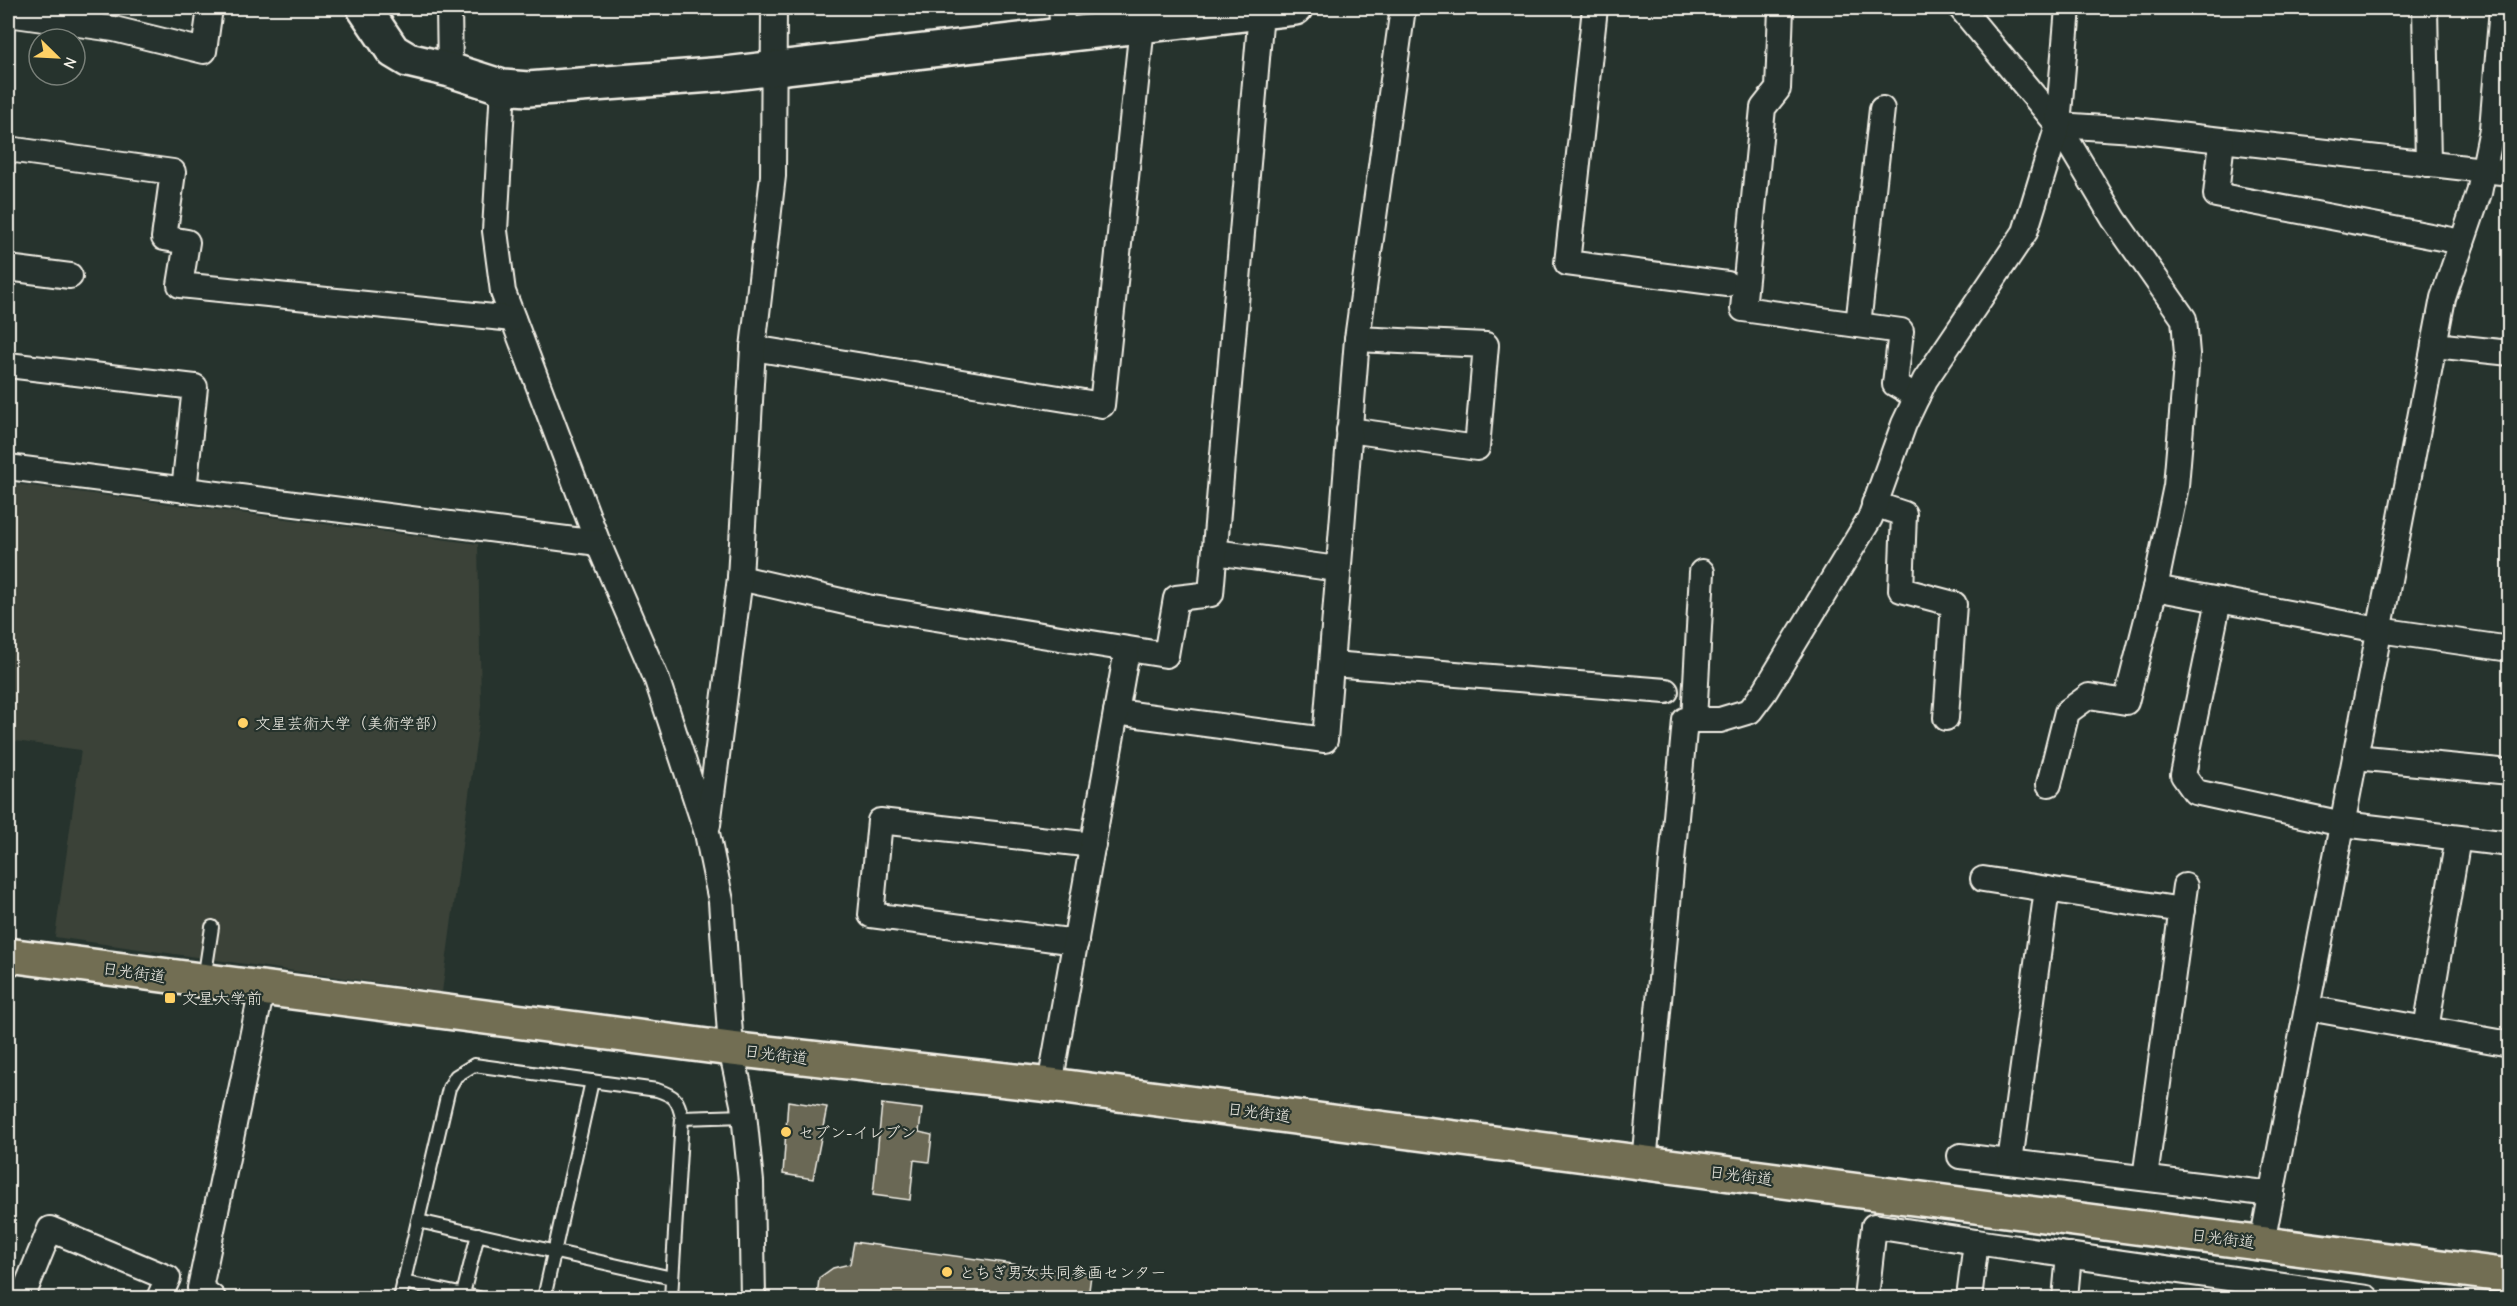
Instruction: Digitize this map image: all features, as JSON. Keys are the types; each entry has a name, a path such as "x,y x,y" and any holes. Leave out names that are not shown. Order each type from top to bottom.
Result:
{"highway":[{"name":"日光街道","path":"8,955 731,1048 1050,1085 2510,1276"}],"street":[{"path":"8,14 114,29 204,51 210,8"},
{"path":"364,8 393,51 408,60 450,70 503,87 528,89 776,68 1062,21 1142,26 1295,8"},
{"path":"449,8 450,70"},
{"path":"707,833 740,578 753,348 773,176 776,68 774,8"},
{"path":"1116,711 1325,740 1357,339 1403,8"},
{"path":"1595,8 1567,263 1727,284"},
{"path":"1780,8 1778,89 1763,108 1743,309 1901,331 1895,384 1917,397"},
{"path":"1961,8 2058,125 2114,219 2184,319 2187,354 2176,486 2155,588 2126,702 2089,696 2067,712 2049,784"},
{"path":"1644,1163 1685,720 1720,720 1750,711 1765,691 1870,518 1904,424 1925,380 2025,232 2058,125 2068,8"},
{"path":"2425,8 2428,164"},
{"path":"2262,1243 2443,298 2479,193 2484,171 2492,129 2502,8"},
{"path":"740,578 867,607 1166,655 1176,598 1211,594 1261,12"},
{"path":"753,348 1101,405 1142,26"},
{"path":"503,87 495,231 503,292 598,543 657,680 707,833 721,902 731,1048 744,1116 751,1182 753,1299"},
{"path":"1858,325 1882,110"},
{"path":"2058,125 2134,130 2510,173"},
{"path":"2222,140 2216,195 2462,242"},
{"path":"8,149 172,172 164,238 187,242 180,285 513,319"},
{"path":"8,267 70,276"},
{"path":"1349,430 1477,448 1486,345 1357,339"},
{"path":"2434,345 2510,353"},
{"path":"8,365 195,387 184,490"},
{"path":"8,467 598,543"},
{"path":"1874,504 1904,514 1901,590 1954,604 1946,718"},
{"path":"1215,552 1337,569"},
{"path":"1694,720 1702,572"},
{"path":"2155,588 2379,630 2510,649"},
{"path":"2218,600 2183,775 2194,792 2343,824 2510,844"},
{"path":"1050,1085 1127,650"},
{"path":"1332,664 1666,691"},
{"path":"2355,757 2510,772"},
{"path":"1076,942 871,915 880,821 1093,845"},
{"path":"2426,1029 2458,838"},
{"path":"1983,879 2182,910"},
{"path":"2145,1178 2185,886"},
{"path":"2010,1162 2047,889"},
{"path":"213,1299 200,1288 262,989"},
{"path":"2308,1008 2510,1044"},
{"path":"1960,1156 2272,1194"},
{"path":"1866,1299 1874,1226 2367,1299"},
{"path":"22,1299 50,1229 168,1278 159,1299"},
{"path":"1969,1299 1976,1242"},
{"path":"2065,1299 2069,1255"}],"lane":[{"path":"204,981 212,927"},
{"path":"400,1299 449,1088 456,1076 474,1065 657,1090 669,1094 679,1103 682,1118 670,1299"},
{"path":"544,1299 592,1081"},
{"path":"682,1118 744,1116"},
{"path":"418,1221 672,1278"},
{"path":"462,1297 478,1234"},
{"path":"404,1282 478,1299"}],"shaded area":[{"name":"文星芸術大学（美術学部）","path":"8,483 478,544 481,706 442,992 55,937 81,750 8,740"}],"building":[{"path":"788,1101 827,1107 813,1179 783,1174"},
{"path":"882,1104 922,1109 919,1132 932,1135 929,1162 914,1160 910,1200 873,1195"},
{"name":"とちぎ男女共同参画センター","path":"854,1242 1091,1275 1088,1298 817,1298 819,1278 833,1268 850,1264"}],"place":[{"name":"文星芸術大学（美術学部）","path":"243,723"},
{"name":"文星大学前","path":"170,998"},
{"name":"セブン-イレブン","path":"786,1132"},
{"name":"とちぎ男女共同参画センター","path":"947,1272"}]}
